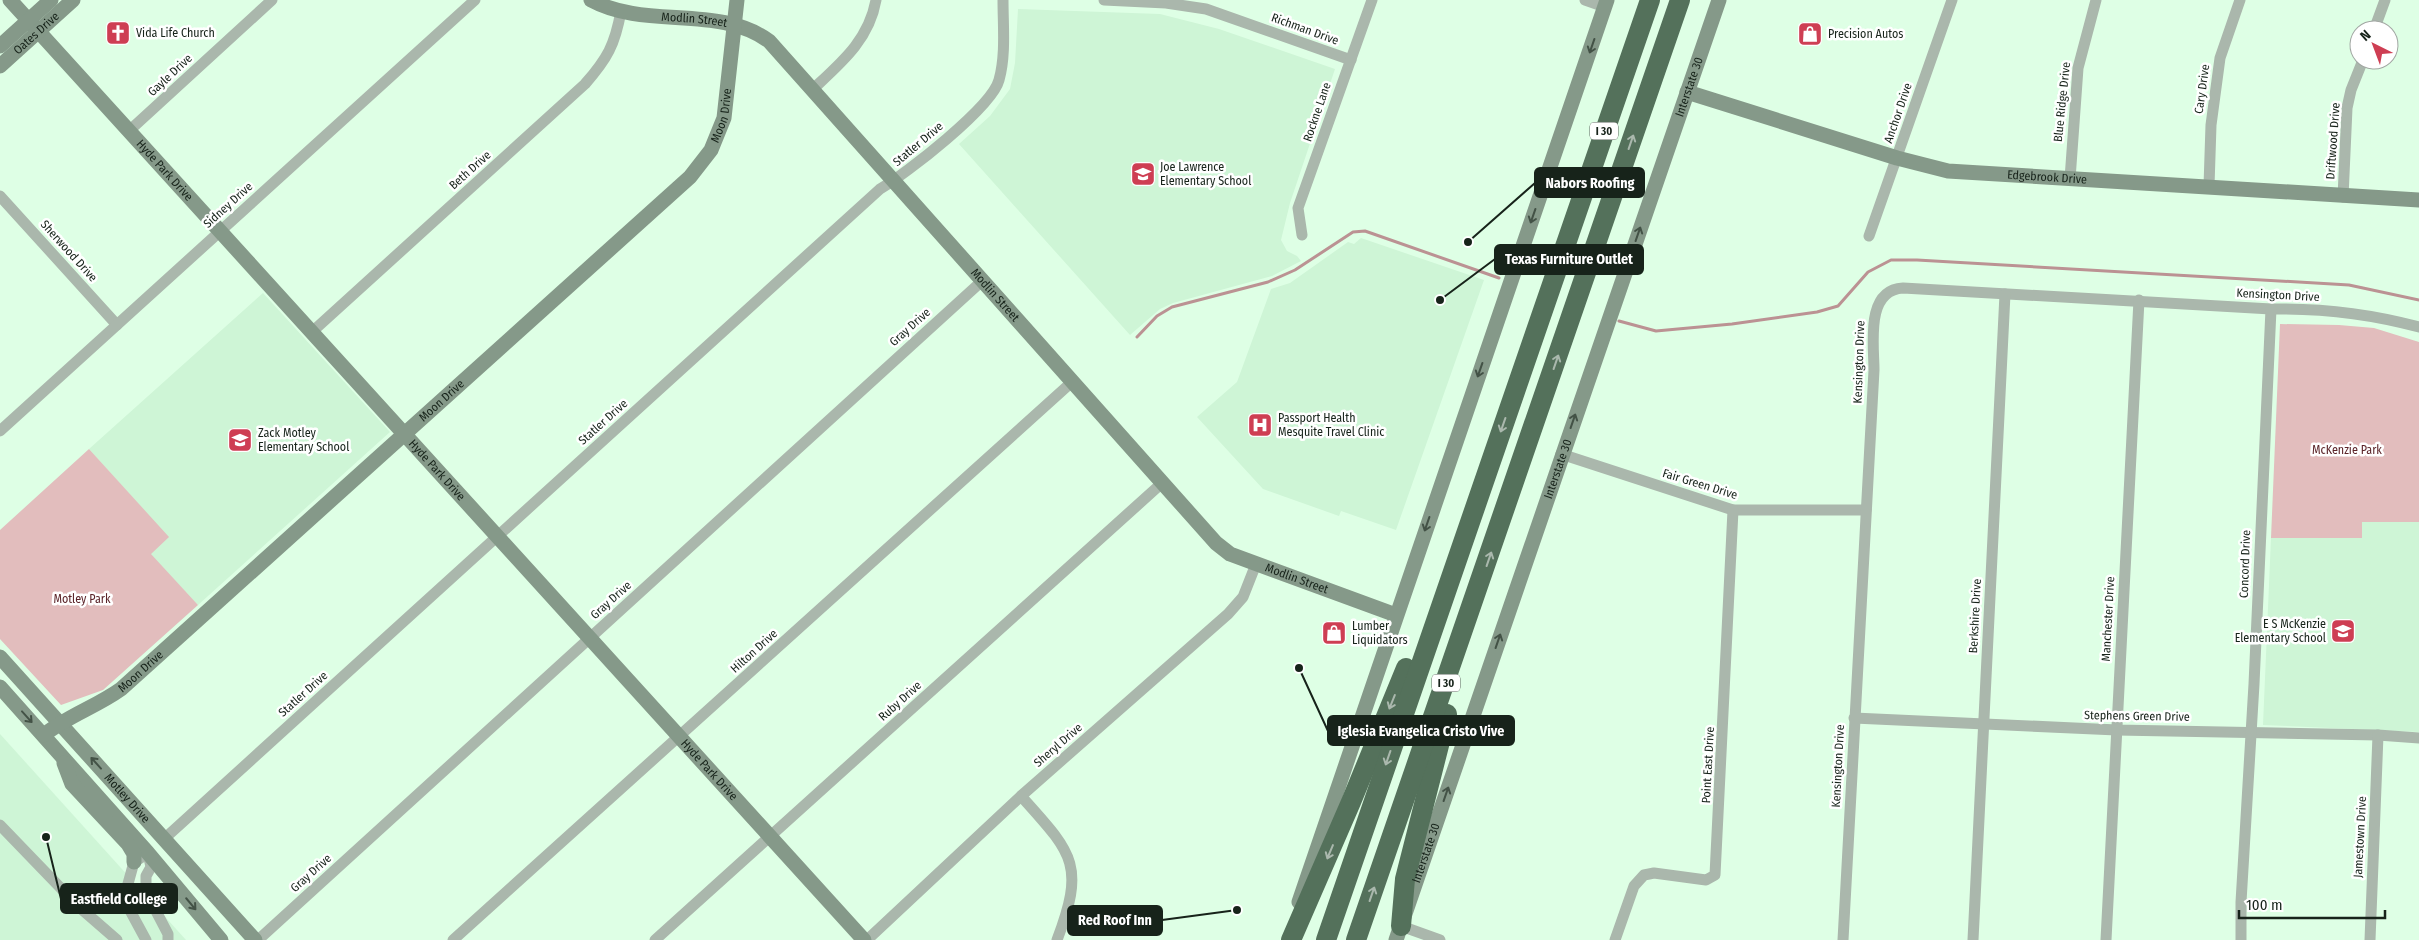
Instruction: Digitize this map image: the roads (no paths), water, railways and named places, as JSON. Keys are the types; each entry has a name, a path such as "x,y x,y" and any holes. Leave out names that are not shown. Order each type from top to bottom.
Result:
{"highway":[{"name":"I 30","path":"1326,940 1650,0"},
{"name":"I 30","path":"1356,940 1479,588 1680,0"},
{"path":"1654,74 1688,0"},
{"path":"1291,940 1348,811 1417,640 1460,547"},
{"path":"1399,933 1405,879 1479,588"}],"street":[{"name":"Hyde Park Drive","path":"10,0 865,940"},
{"name":"Oates Drive","path":"0,66 34,25 51,0"},
{"name":"Oates Drive","path":"0,46 73,0"},
{"name":"Gayle Drive","path":"130,130 272,0"},
{"name":"Sidney Drive","path":"0,431 475,0"},
{"name":"Modlin Street","path":"591,0 621,12 734,25 759,34 769,41 1216,543 1230,554 1396,615"},
{"name":"Moon Drive","path":"44,735 59,722 104,702 121,689 690,177 704,160 716,140 724,118 737,0"},
{"path":"812,89 850,54 863,37 873,15 876,0"},
{"name":"Statler Drive","path":"164,838 880,189 905,174 980,109 996,89 1001,67 1003,0"},
{"name":"Richman Drive","path":"1104,0 1166,2 1206,9 1351,60"},
{"name":"Rockne Lane","path":"1302,235 1298,208 1372,0"},
{"path":"1287,940 1332,799 1606,4 1585,0"},
{"name":"Interstate 30","path":"1399,933 1719,0"},
{"name":"Anchor Drive","path":"1870,236 1952,0"},
{"name":"Blue Ridge Drive","path":"2070,179 2078,68 2096,0"},
{"name":"Cary Drive","path":"2209,186 2211,125 2220,58 2240,0"},
{"path":"2377,20 2384,0"},
{"name":"Beth Drive","path":"313,331 585,84 602,65 616,39 621,12"},
{"name":"Driftwood Drive","path":"2343,196 2347,108 2351,90 2359,70"},
{"name":"Edgebrook Drive","path":"1687,92 1897,158 1948,171 2419,200"},
{"name":"Sherwood Drive","path":"0,196 117,325"},
{"name":"Gray Drive","path":"256,940 982,281"},
{"name":"Kensington Drive","path":"1843,940 1866,510 1874,316 1878,304 1886,294 1898,288 2139,300 2271,309 2294,308 2373,316 2419,326"},
{"name":"Berkshire Drive","path":"1973,940 2005,294"},
{"name":"Manchester Drive","path":"2106,940 2139,300"},
{"name":"Concord Drive","path":"2241,940 2241,902 2271,309"},
{"name":"Hilton Drive","path":"453,940 1073,381"},
{"name":"Fair Green Drive","path":"1562,454 1733,510 1866,510"},
{"name":"Ruby Drive","path":"656,940 1162,483"},
{"name":"Point East Drive","path":"1615,940 1634,886 1644,875 1654,874 1706,880 1715,875 1733,510"},
{"name":"Sheryl Drive","path":"865,940 1021,796 1228,614 1243,597 1256,564"},
{"name":"Motley Drive","path":"0,656 256,940"},
{"name":"Motley Drive","path":"0,687 148,853 221,940"},
{"name":"Stephens Green Drive","path":"1854,718 2117,730 2378,735 2419,738"},
{"name":"Jamestown Drive","path":"2370,940 2378,735"},
{"path":"60,754 72,784 128,844 134,854 134,862 126,891 127,905 146,940"},
{"path":"1021,796 1058,837 1071,865 1072,888 1069,909 1057,940"},
{"path":"1,828 78,906 117,940"},
{"path":"134,862 148,853 164,838"},
{"path":"148,853 151,867 146,876 146,892 168,934 168,940"},
{"path":"1399,933 1440,940"}],"waterway":[{"path":"1137,337 1157,316 1172,307 1268,282 1295,270 1353,232 1365,231 1499,278"},
{"path":"1619,321 1656,331 1732,324 1817,312 1838,306 1868,272 1891,260 2349,285 2419,300"}],"place":[{"name":"Vida Life Church","path":"118,33"},
{"name":"Precision Autos","path":"1810,34"},
{"name":"Joe Lawrence Elementary School","path":"1143,174"},
{"name":"Nabors Roofing","path":"1468,242"},
{"name":"Texas Furniture Outlet","path":"1440,300"},
{"name":"Passport Health Mesquite Travel Clinic","path":"1260,425"},
{"name":"Zack Motley Elementary School","path":"240,440"},
{"name":"E S McKenzie Elementary School","path":"2343,631"},
{"name":"Lumber Liquidators","path":"1334,633"},
{"name":"Iglesia Evangelica Cristo Vive","path":"1299,668"},
{"name":"Eastfield College","path":"46,837"},
{"name":"Red Roof Inn","path":"1237,910"}],"park label":[{"name":"McKenzie Park","path":"2347,450"},
{"name":"Motley Park","path":"82,599"}]}
